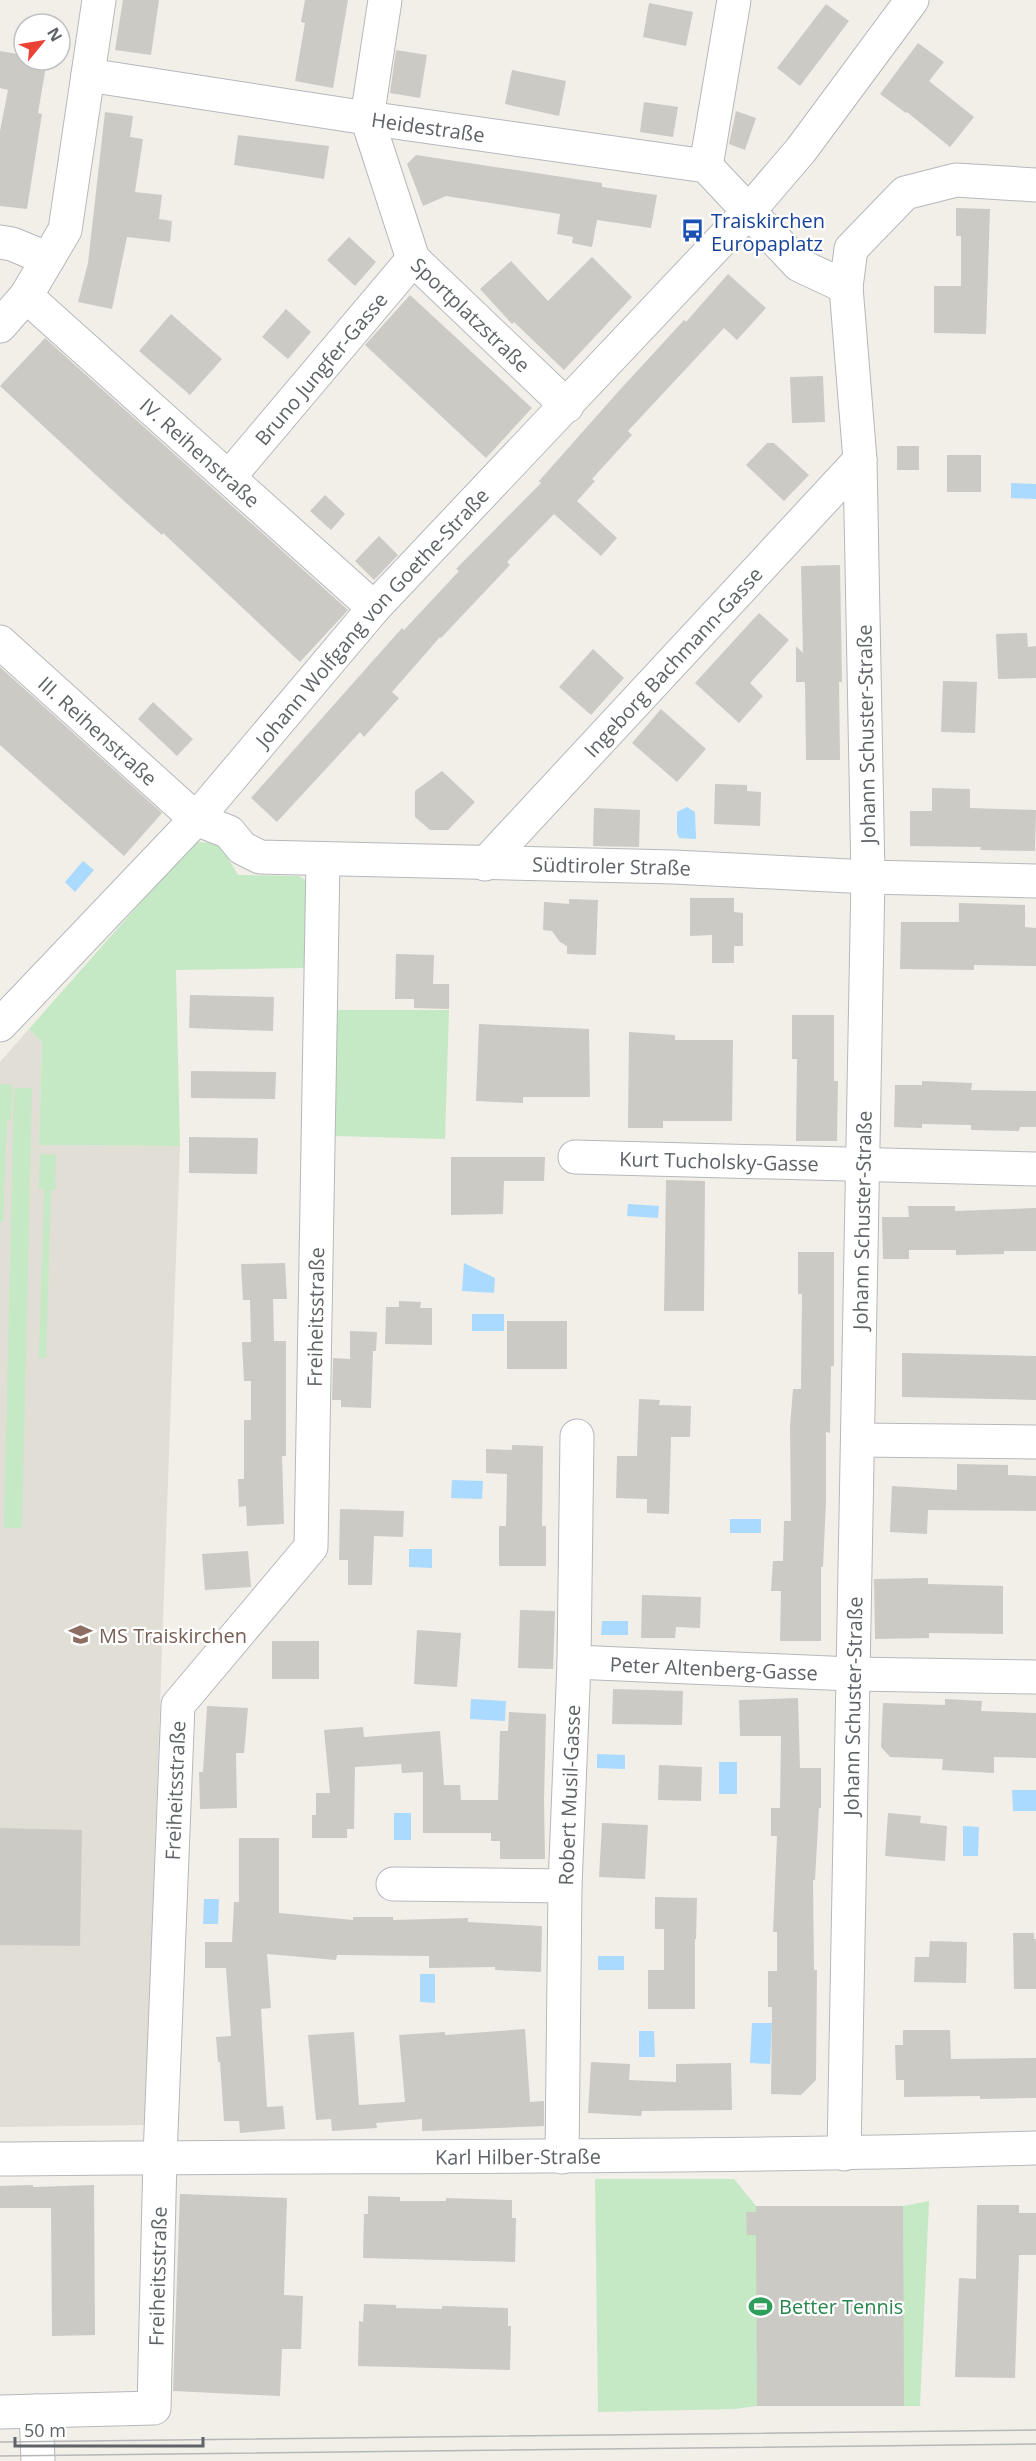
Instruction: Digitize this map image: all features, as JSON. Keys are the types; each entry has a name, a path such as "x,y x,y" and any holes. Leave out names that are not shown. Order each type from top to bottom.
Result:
{"street":[{"path":"0,326 26,296 65,230 99,0"},
{"name":"Sportplatzstraße","path":"385,0 367,118 413,259 567,406"},
{"path":"734,0 706,166 799,265 846,287"},
{"name":"Johann Wolfgang von Goethe-Straße","path":"3,1016 196,819 374,608 748,212 801,150 912,0"},
{"name":"Heidestraße","path":"88,75 367,118 706,166"},
{"name":"Johann Schuster-Straße","path":"844,2154 868,877 861,459 846,287 851,249 905,193 956,180 1036,184"},
{"path":"0,242 12,244 48,259"},
{"name":"Bruno Jungfer-Gasse","path":"228,477 413,259"},
{"name":"IV. Reihenstraße","path":"26,296 374,608"},
{"name":"Ingeborg Bachmann-Gasse","path":"485,864 861,459"},
{"name":"III. Reihenstraße","path":"0,642 196,819"},
{"name":"Südtiroler Straße","path":"196,819 229,832 242,848 260,857 674,867 868,877 1036,881"},
{"name":"Freiheitsstraße","path":"36,2411 154,2408 160,2157 178,1705 311,1547 323,860"},
{"name":"Kurt Tucholsky-Gasse","path":"575,1157 1036,1169"},
{"name":"Robert Musil-Gasse","path":"562,2157 565,1886 574,1662 577,1436"},
{"path":"858,1440 1036,1442"},
{"name":"Peter Altenberg-Gasse","path":"574,1662 852,1674 1036,1677"},
{"path":"393,1884 565,1886"},
{"name":"Karl Hilber-Straße","path":"0,2159 562,2157 844,2154 1036,2148"},
{"path":"0,2412 36,2411 38,2461"}],"shaded area":[{"name":"MS Traiskirchen","path":"29,1029 42,1042 39,1145 180,1146 145,2125 0,2127 0,1062"}],"green space":[{"path":"194,842 219,843 238,875 299,876 305,880 307,888 305,968 176,970 180,1146 39,1145 42,1042 29,1029"},
{"path":"335,1010 449,1010 445,1139 334,1136"},
{"path":"0,1084 12,1085 11,1120 7,1120 3,1222 0,1222"},
{"path":"14,1088 32,1088 22,1528 4,1528"},
{"path":"40,1154 56,1155 55,1190 51,1190 46,1358 39,1358 44,1190 39,1189"},
{"name":"Better Tennis","path":"595,2179 734,2179 756,2206 903,2206 929,2201 920,2406 757,2406 735,2409 598,2412"}],"water":[{"path":"1011,483 1036,484 1036,499 1011,498"},
{"path":"687,807 695,812 696,839 679,838 677,833 677,812"},
{"path":"83,861 94,870 75,892 65,882"},
{"path":"628,1204 659,1206 658,1218 627,1216"},
{"path":"464,1263 495,1278 494,1293 462,1291"},
{"path":"472,1314 504,1314 504,1331 472,1331"},
{"path":"452,1480 483,1481 482,1499 451,1498"},
{"path":"730,1519 761,1519 761,1533 730,1533"},
{"path":"409,1549 432,1549 432,1568 409,1567"},
{"path":"602,1621 628,1621 628,1635 601,1635"},
{"path":"471,1699 506,1701 505,1721 470,1719"},
{"path":"597,1754 625,1755 625,1769 597,1768"},
{"path":"719,1762 737,1762 737,1794 719,1794"},
{"path":"1012,1790 1036,1790 1036,1811 1013,1811"},
{"path":"394,1813 411,1813 411,1840 394,1840"},
{"path":"963,1826 979,1827 978,1856 963,1856"},
{"path":"204,1899 219,1899 218,1924 203,1924"},
{"path":"598,1956 624,1956 624,1970 598,1970"},
{"path":"420,1974 435,1974 435,2003 420,2002"},
{"path":"752,2023 772,2023 770,2064 750,2063"},
{"path":"639,2031 654,2031 655,2057 639,2057"}],"building":[{"path":"123,0 159,0 151,55 115,50"},
{"path":"305,0 348,0 333,88 295,81 305,23 301,22"},
{"path":"649,3 693,12 686,46 643,37"},
{"path":"826,4 849,21 800,86 777,68"},
{"path":"918,43 944,62 929,81 974,117 950,147 907,112 880,94"},
{"path":"396,50 427,55 420,98 390,93"},
{"path":"0,51 12,53 12,72 45,72 38,113 42,114 27,209 0,206 0,131 8,90 0,88"},
{"path":"512,70 566,81 559,116 505,104"},
{"path":"644,102 678,107 673,137 640,132"},
{"path":"736,111 756,118 745,150 729,144"},
{"path":"105,112 133,116 130,137 143,139 135,192 162,195 159,219 172,221 170,242 127,237 112,309 78,302 88,263"},
{"path":"238,135 329,146 324,179 234,165"},
{"path":"416,155 602,183 602,187 657,195 651,228 597,220 592,247 572,243 573,237 557,234 560,214 446,196 423,206 407,164"},
{"path":"956,208 990,209 986,334 934,333 934,286 961,286 961,236 956,236"},
{"path":"349,237 376,262 355,286 327,260"},
{"path":"592,257 632,297 564,370 514,322 512,324 480,289 511,261 548,301"},
{"path":"728,274 766,308 737,340 724,328 628,431 632,435 592,479 595,481 577,501 617,538 601,556 554,514 507,562 510,565 440,637 392,692 399,698 364,737 360,732 277,822 251,798 402,628 404,630 459,571 456,569 541,483 539,481 617,393 684,320 686,322"},
{"path":"410,295 532,408 486,458 365,345"},
{"path":"286,309 311,332 288,359 262,337"},
{"path":"171,314 222,359 190,395 139,351"},
{"path":"45,338 348,610 300,662 163,533 162,535 124,501 0,386"},
{"path":"823,376 825,422 792,423 790,377"},
{"path":"767,443 774,443 809,475 784,501 746,465"},
{"path":"897,446 919,446 919,470 897,470"},
{"path":"947,455 981,455 981,492 947,492"},
{"path":"325,495 345,514 331,530 310,511"},
{"path":"379,536 398,555 374,580 355,561"},
{"path":"840,565 842,682 839,682 840,760 806,760 805,682 796,682 796,646 803,653 801,566"},
{"path":"759,613 789,640 750,683 763,696 739,723 695,683"},
{"path":"1027,633 1028,647 1036,646 1036,678 998,679 996,634"},
{"path":"593,649 624,678 591,715 559,687"},
{"path":"0,667 162,813 124,856 0,745"},
{"path":"943,681 977,682 975,733 941,732"},
{"path":"153,702 193,739 177,756 138,719"},
{"path":"661,709 706,749 677,782 632,743"},
{"path":"442,771 475,802 448,830 430,830 415,817 415,791"},
{"path":"715,784 747,785 747,791 761,792 760,826 714,824"},
{"path":"932,788 970,789 970,808 1036,810 1035,851 980,850 981,847 910,846 910,811 932,811"},
{"path":"594,808 640,810 639,847 593,846"},
{"path":"690,898 734,898 734,912 743,913 743,946 734,946 734,963 712,963 712,935 690,936"},
{"path":"569,899 598,900 596,955 567,954 567,946 560,942 552,931 543,930 544,902 569,904"},
{"path":"959,903 1025,905 1025,927 1036,928 1036,966 974,965 974,970 900,969 901,922 959,922"},
{"path":"396,954 434,955 433,984 449,984 449,1009 414,1008 414,999 395,999"},
{"path":"190,995 274,997 273,1031 189,1028"},
{"path":"792,1015 834,1015 834,1081 838,1081 837,1141 796,1141 797,1059 792,1059"},
{"path":"479,1024 589,1029 590,1097 523,1097 523,1103 476,1101"},
{"path":"629,1032 675,1035 675,1040 733,1040 732,1121 663,1121 663,1128 628,1128"},
{"path":"191,1071 276,1072 275,1099 191,1098"},
{"path":"922,1081 972,1083 971,1090 1036,1091 1036,1127 1020,1127 1019,1131 971,1130 971,1125 922,1124 922,1128 894,1127 895,1085 922,1085"},
{"path":"189,1137 258,1138 257,1174 189,1173"},
{"path":"451,1157 545,1157 544,1181 504,1181 503,1214 451,1215"},
{"path":"666,1180 705,1181 704,1311 664,1311"},
{"path":"908,1206 955,1206 955,1211 1036,1208 1036,1251 956,1255 956,1250 909,1250 909,1259 883,1259 882,1217 909,1217"},
{"path":"798,1252 834,1252 834,1366 831,1366 830,1433 826,1432 821,1641 780,1641 781,1591 771,1591 773,1561 783,1561 784,1521 791,1521 790,1426 793,1389 801,1389 802,1294 798,1294"},
{"path":"285,1263 287,1299 273,1299 274,1341 286,1341 286,1456 282,1456 284,1524 247,1526 246,1506 239,1507 238,1479 244,1479 244,1420 251,1420 251,1381 244,1381 242,1342 251,1342 250,1300 243,1300 241,1264"},
{"path":"399,1301 421,1302 420,1308 432,1308 432,1345 385,1344 386,1307 399,1307"},
{"path":"507,1321 567,1321 567,1369 507,1369"},
{"path":"350,1331 377,1332 376,1351 373,1351 371,1408 341,1407 341,1400 332,1400 333,1358 350,1359"},
{"path":"902,1353 1036,1356 1036,1400 902,1397"},
{"path":"639,1399 660,1400 659,1405 691,1406 690,1437 671,1437 669,1514 647,1513 647,1499 616,1498 617,1456 637,1456"},
{"path":"512,1445 543,1446 542,1526 546,1526 546,1566 499,1566 499,1526 506,1526 507,1474 486,1473 486,1449 512,1450"},
{"path":"957,1464 1008,1465 1008,1475 1036,1476 1036,1511 928,1510 927,1534 890,1532 892,1486 957,1490"},
{"path":"340,1509 404,1511 403,1537 374,1536 372,1585 348,1585 348,1560 339,1560"},
{"path":"248,1551 251,1587 205,1590 202,1554"},
{"path":"928,1578 928,1584 1003,1586 1003,1634 929,1633 929,1638 875,1639 874,1579"},
{"path":"642,1595 701,1597 700,1628 676,1627 675,1638 641,1638"},
{"path":"520,1610 555,1611 553,1669 518,1668"},
{"path":"417,1630 461,1633 457,1687 414,1684"},
{"path":"272,1641 319,1641 319,1679 272,1679"},
{"path":"613,1689 683,1691 682,1725 612,1724"},
{"path":"798,1698 800,1768 821,1768 821,1808 819,1808 815,1880 813,1880 814,1970 817,1970 816,2080 801,2095 771,2094 772,2007 768,2007 768,1971 777,1971 777,1932 773,1932 777,1836 771,1836 771,1808 780,1808 781,1736 740,1736 739,1700"},
{"path":"945,1699 982,1701 981,1711 1036,1713 1036,1758 994,1757 994,1773 942,1770 943,1759 890,1757 881,1747 883,1703 945,1705"},
{"path":"207,1706 248,1708 244,1753 236,1753 237,1808 200,1809 199,1772 203,1772"},
{"path":"509,1712 546,1714 545,1859 500,1859 500,1841 491,1841 491,1833 423,1833 423,1772 402,1773 401,1764 355,1767 354,1829 347,1829 347,1838 312,1838 312,1815 316,1815 316,1793 330,1793 324,1730 363,1727 364,1737 440,1731 444,1785 460,1785 461,1800 498,1800 500,1731 508,1731"},
{"path":"659,1765 702,1767 701,1801 658,1800"},
{"path":"888,1813 921,1816 920,1823 947,1826 945,1861 885,1856"},
{"path":"602,1823 648,1825 645,1879 599,1877"},
{"path":"0,1828 82,1830 80,1946 0,1945"},
{"path":"239,1838 279,1838 279,1913 353,1920 353,1917 393,1917 393,1920 468,1918 468,1922 542,1926 541,1972 495,1970 495,1967 429,1968 429,1956 337,1955 336,1960 267,1954 271,2008 261,2009 267,2107 283,2106 285,2129 240,2133 239,2121 224,2121 220,2062 218,2062 216,2037 231,2036 226,1968 205,1968 205,1942 232,1942 234,1902 239,1902"},
{"path":"655,1897 697,1898 695,2009 648,2009 648,1970 664,1970 664,1929 655,1929"},
{"path":"1013,1933 1034,1933 1036,1989 1014,1989"},
{"path":"930,1941 967,1942 966,1983 914,1982 915,1957 929,1957"},
{"path":"525,2029 530,2102 544,2101 544,2126 422,2131 422,2119 376,2123 377,2128 332,2131 331,2119 316,2120 308,2035 354,2032 359,2105 405,2102 399,2035 445,2032 445,2035"},
{"path":"903,2030 950,2030 951,2059 1036,2058 1036,2098 904,2097 904,2080 896,2080 895,2045 903,2045"},
{"path":"591,2062 630,2064 629,2080 676,2082 676,2064 731,2063 732,2110 642,2111 641,2116 588,2113"},
{"path":"33,2185 33,2187 94,2185 95,2335 52,2336 51,2208 0,2208 0,2186"},
{"path":"180,2194 287,2198 284,2295 303,2296 301,2349 282,2349 280,2396 173,2391"},
{"path":"368,2196 400,2197 400,2201 446,2201 446,2198 512,2200 512,2218 516,2218 515,2262 363,2258 364,2214 368,2214"},
{"path":"977,2205 1019,2205 1019,2213 1036,2213 1036,2255 1019,2255 1015,2378 955,2377 959,2278 976,2279"},
{"path":"756,2206 903,2206 904,2406 757,2406 756,2235 747,2235 746,2212 756,2212"},
{"path":"364,2304 396,2305 396,2308 442,2309 442,2306 508,2308 508,2326 511,2326 510,2370 358,2366 359,2321 363,2322"}],"tram line":[{"path":"0,2442 1036,2430"},
{"path":"0,2456 1036,2444"}],"place":[{"name":"Traiskirchen Europaplatz","path":"693,231"},
{"name":"MS Traiskirchen","path":"81,1635"},
{"name":"Better Tennis","path":"761,2306"}]}
